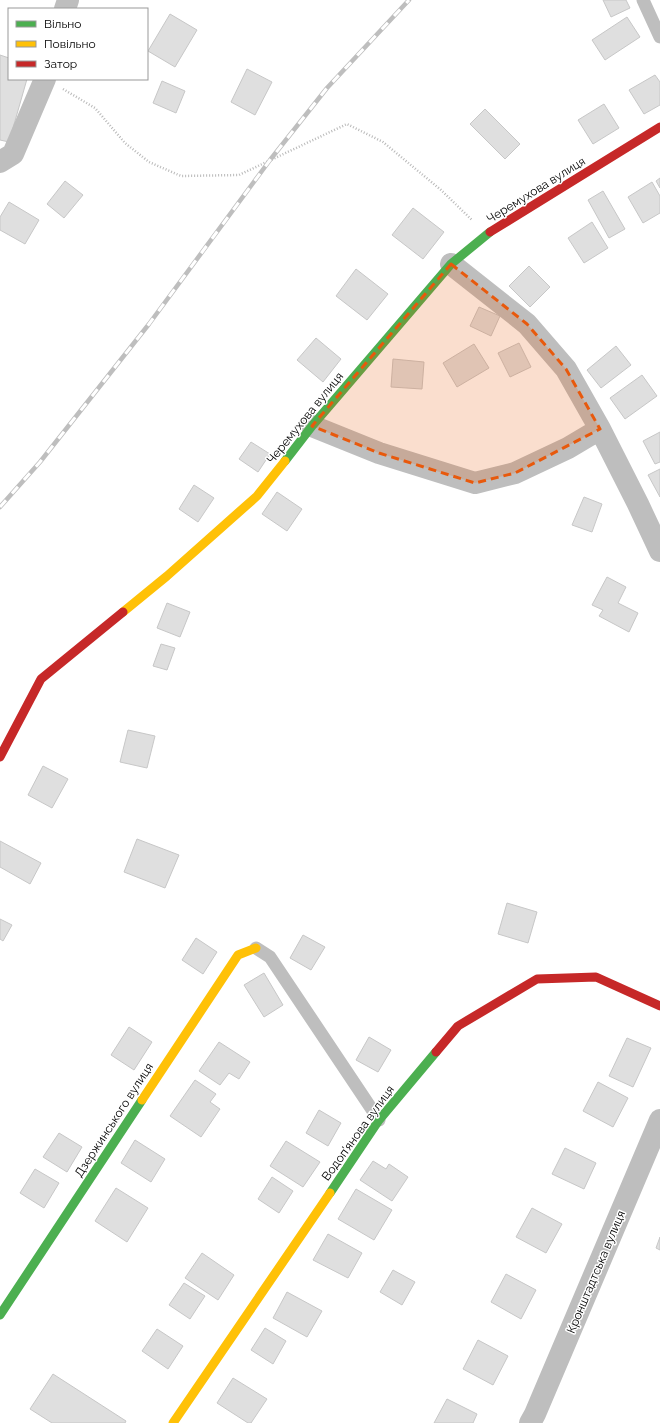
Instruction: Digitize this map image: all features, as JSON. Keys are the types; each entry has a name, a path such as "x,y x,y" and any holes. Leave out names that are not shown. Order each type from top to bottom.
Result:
{"street":[{"path":"0,162 13,154 51,83"},
{"name":"Черемухова вулиця","path":"0,757 41,679 167,576 257,496 312,426 451,264 487,234 660,127"},
{"path":"451,264 527,324 566,369 600,429 660,551"},
{"path":"312,426 379,453 474,483 515,473 568,448 600,429"},
{"name":"Дзержинського вулиця","path":"0,1315 238,955 256,948"},
{"name":"Водоп’янова вулиця","path":"173,1423 379,1120 458,1026 537,979 596,977 660,1006"},
{"name":"Кронштадтська вулиця","path":"530,1423 660,1120"}],"lane":[{"path":"643,0 660,37"},
{"path":"256,948 270,957 379,1120"}],"path":[{"path":"51,83 95,108 125,143 149,162 181,176 239,175 347,124 383,142 441,190 487,234"}],"highlighted area":[{"path":"451,264 527,324 566,369 600,429 515,473 475,483 379,453 312,426"}],"building":[{"path":"603,0 626,0 630,8 611,17"},
{"path":"170,14 197,30 175,67 148,51"},
{"path":"627,17 640,37 605,60 592,40"},
{"path":"0,55 8,58 8,80 27,80 9,142 0,140"},
{"path":"247,69 272,82 255,115 231,102"},
{"path":"655,75 660,82 660,105 644,114 629,90"},
{"path":"162,81 185,91 176,113 153,103"},
{"path":"604,104 619,128 593,144 578,120"},
{"path":"485,109 520,144 505,159 470,124"},
{"path":"660,178 660,188 656,181"},
{"path":"65,181 83,195 64,218 47,204"},
{"path":"652,182 660,196 660,213 643,223 628,197"},
{"path":"603,191 625,229 609,238 588,200"},
{"path":"9,202 39,220 25,244 0,230 0,217"},
{"path":"413,208 444,232 423,259 392,235"},
{"path":"592,222 608,248 584,263 568,238"},
{"path":"529,266 550,287 530,307 509,286"},
{"path":"356,269 388,294 367,320 336,296"},
{"path":"479,307 500,316 491,336 470,326"},
{"path":"316,338 341,359 323,382 297,360"},
{"path":"519,343 531,367 510,377 498,353"},
{"path":"474,344 489,368 457,387 443,363"},
{"path":"616,346 631,365 601,388 587,370"},
{"path":"393,359 424,362 422,389 391,387"},
{"path":"642,375 657,396 625,419 610,398"},
{"path":"660,432 660,462 655,464 643,441"},
{"path":"251,442 270,454 258,472 239,459"},
{"path":"660,469 660,497 648,475"},
{"path":"194,485 214,498 198,522 179,509"},
{"path":"277,492 302,509 287,531 262,514"},
{"path":"584,497 602,504 592,532 572,525"},
{"path":"607,577 626,587 618,603 638,613 629,632 599,616 603,610 592,605"},
{"path":"167,603 190,612 180,637 157,628"},
{"path":"161,644 175,648 167,670 153,666"},
{"path":"128,730 155,736 147,768 120,762"},
{"path":"43,766 68,779 52,808 28,795"},
{"path":"137,839 179,855 165,888 124,872"},
{"path":"0,841 41,863 30,884 0,867"},
{"path":"507,903 537,912 528,943 498,934"},
{"path":"0,919 12,925 3,941 0,939"},
{"path":"303,935 325,947 311,970 290,958"},
{"path":"196,938 217,952 203,974 182,960"},
{"path":"264,973 283,1005 264,1017 244,985"},
{"path":"129,1027 152,1042 134,1070 111,1055"},
{"path":"369,1037 391,1050 378,1072 356,1060"},
{"path":"627,1038 651,1048 633,1087 609,1076"},
{"path":"219,1042 250,1062 239,1079 229,1073 220,1085 199,1071"},
{"path":"195,1080 216,1094 210,1102 220,1109 201,1137 170,1116"},
{"path":"598,1082 628,1098 613,1127 583,1111"},
{"path":"319,1110 341,1123 328,1146 306,1133"},
{"path":"59,1133 82,1147 67,1172 43,1157"},
{"path":"135,1140 165,1159 151,1182 121,1163"},
{"path":"286,1141 320,1162 303,1187 270,1166"},
{"path":"565,1148 596,1163 584,1189 552,1174"},
{"path":"373,1161 386,1169 389,1164 408,1177 392,1201 360,1180"},
{"path":"35,1169 59,1183 44,1208 20,1193"},
{"path":"272,1177 293,1191 279,1213 258,1199"},
{"path":"116,1188 148,1208 127,1242 95,1221"},
{"path":"356,1189 392,1210 374,1240 338,1219"},
{"path":"532,1208 562,1224 546,1253 516,1237"},
{"path":"328,1234 362,1253 348,1278 313,1260"},
{"path":"660,1237 660,1250 656,1248"},
{"path":"202,1253 234,1275 218,1300 185,1278"},
{"path":"393,1270 415,1282 402,1305 380,1292"},
{"path":"506,1274 536,1290 521,1319 491,1302"},
{"path":"184,1283 205,1296 190,1319 169,1305"},
{"path":"287,1292 322,1311 307,1337 273,1318"},
{"path":"265,1328 286,1341 273,1364 251,1350"},
{"path":"157,1329 183,1346 168,1369 142,1351"},
{"path":"478,1340 508,1356 493,1385 463,1369"},
{"path":"53,1374 126,1421 125,1423 52,1423 30,1409"},
{"path":"233,1378 267,1399 251,1423 248,1423 217,1403"},
{"path":"447,1399 477,1414 473,1423 434,1423"}],"railway":[{"path":"0,507 40,462 149,324 270,160 327,88 409,0"}],"traffic: fast":[{"path":"285,461 312,426 451,264 490,232"},
{"path":"330,1193 379,1120 436,1052"},
{"path":"0,1315 142,1100"}],"traffic: slow":[{"path":"123,612 167,576 257,496 285,461"},
{"path":"142,1100 238,955 256,948"},
{"path":"173,1423 330,1193"}],"traffic: jam":[{"path":"490,232 660,127"},
{"path":"0,757 41,679 123,612"},
{"path":"436,1052 458,1026 537,979 596,977 660,1006"}]}
